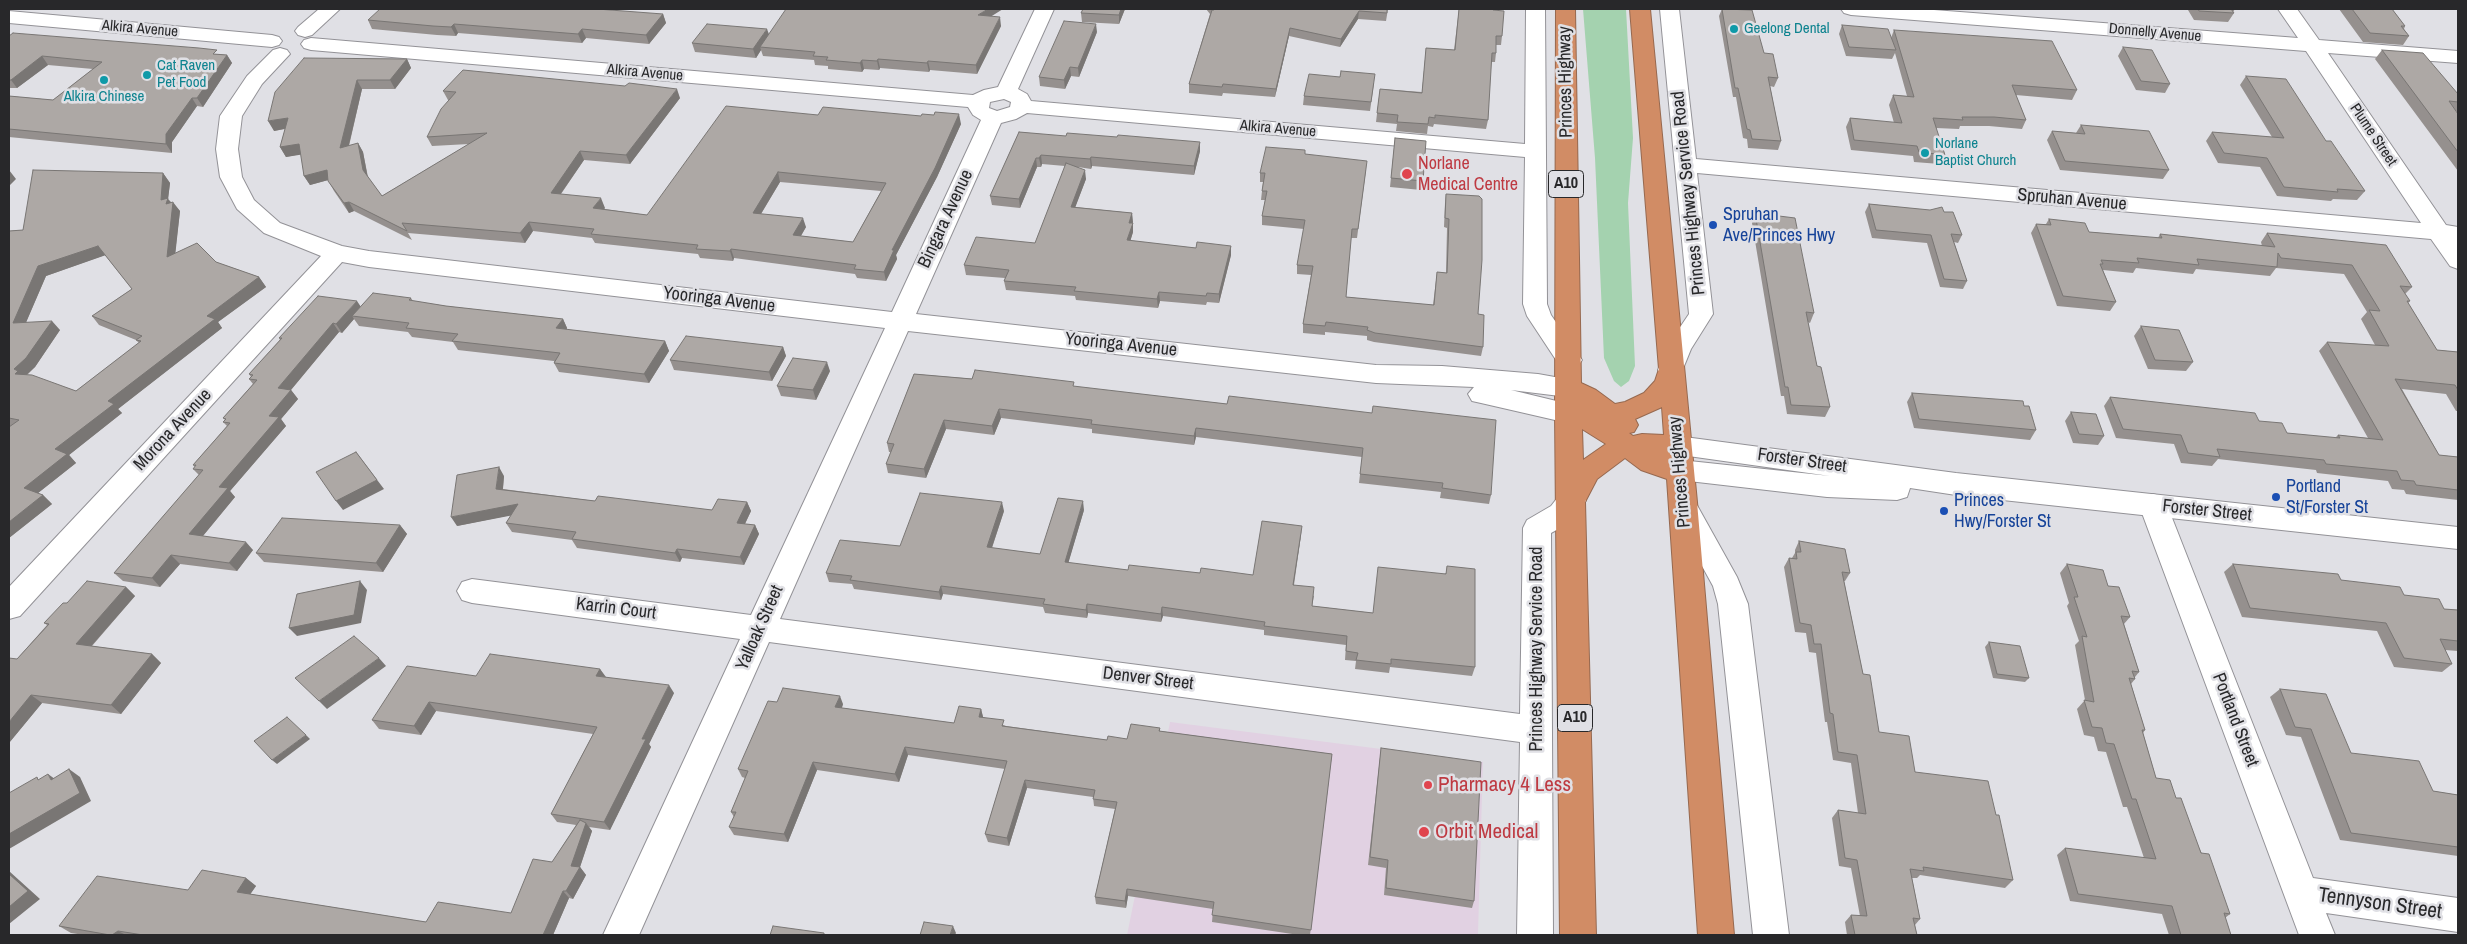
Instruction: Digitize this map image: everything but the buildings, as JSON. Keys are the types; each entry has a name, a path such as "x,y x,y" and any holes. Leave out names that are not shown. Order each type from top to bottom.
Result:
{"highway":[{"name":"Princes Highway","path":"1565,9 1568,401 1572,500 1578,935"},
{"name":"Princes Highway","path":"1640,9 1683,506 1716,935"},
{"path":"1611,415 1638,408 1653,400 1666,385 1671,370"},
{"path":"1568,401 1587,397 1611,415 1678,458"},
{"path":"1568,401 1628,447"},
{"path":"1572,500 1582,478 1593,465 1605,457 1628,447 1651,444 1678,458"}],"street":[{"path":"276,47 291,32 308,38 330,9"},
{"path":"1006,92 1044,9"},
{"path":"1536,9 1534,151 1535,306 1569,360"},
{"name":"Princes Highway Service Road","path":"1668,9 1701,314 1679,348 1671,370"},
{"name":"Donnelly Avenue","path":"1851,9 2458,57"},
{"name":"Plume Street","path":"2288,9 2449,233 2458,261"},
{"path":"9,32 18,18"},
{"name":"Alkira Avenue","path":"18,18 276,47"},
{"name":"Alkira Avenue","path":"308,38 986,110"},
{"name":"Yooringa Avenue","path":"276,47 231,116 227,149 231,177 245,204 272,228 337,253 388,261 899,321 1376,374 1458,391 1520,401 1568,401"},
{"path":"1006,92 1020,98 1022,106 1012,114 986,110 991,94 1006,92"},
{"name":"Alkira Avenue","path":"1022,106 1534,151"},
{"name":"Bingara Avenue","path":"899,321 986,110"},
{"name":"Spruhan Avenue","path":"1686,165 2449,233"},
{"name":"Morona Avenue","path":"9,607 337,253"},
{"name":"Yalloak Street","path":"620,935 899,321"},
{"name":"Forster Street","path":"1678,458 1868,489 1956,484 2458,538"},
{"name":"Princes Highway Service Road","path":"1534,935 1537,528 1561,514 1572,500"},
{"name":"Portland Street","path":"2153,505 2317,935"},
{"path":"1683,506 1727,585 1733,604 1771,935"},
{"name":"Karrin Court","path":"472,590 760,629"},
{"name":"Denver Street","path":"760,629 1536,730"},
{"name":"Tennyson Street","path":"2301,893 2458,915"}],"shaded area":[{"path":"1170,722 1483,762 1478,935 1127,935"}],"green space":[{"path":"1583,9 1626,9 1633,138 1628,203 1635,366 1629,381 1621,387 1614,381 1604,358 1595,158"}],"place":[{"name":"Geelong Dental","path":"1734,29"},
{"name":"Cat Raven Pet Food","path":"147,75"},
{"name":"Alkira Chinese","path":"104,80"},
{"name":"Norlane Baptist Church","path":"1925,153"},
{"name":"Norlane Medical Centre","path":"1407,174"},
{"name":"Spruhan Ave/Princes Hwy","path":"1713,225"},
{"name":"Portland St/Forster St","path":"2276,497"},
{"name":"Princes Hwy/Forster St","path":"1944,511"},
{"name":"Pharmacy 4 Less","path":"1428,785"},
{"name":"Orbit Medical","path":"1424,832"}]}
